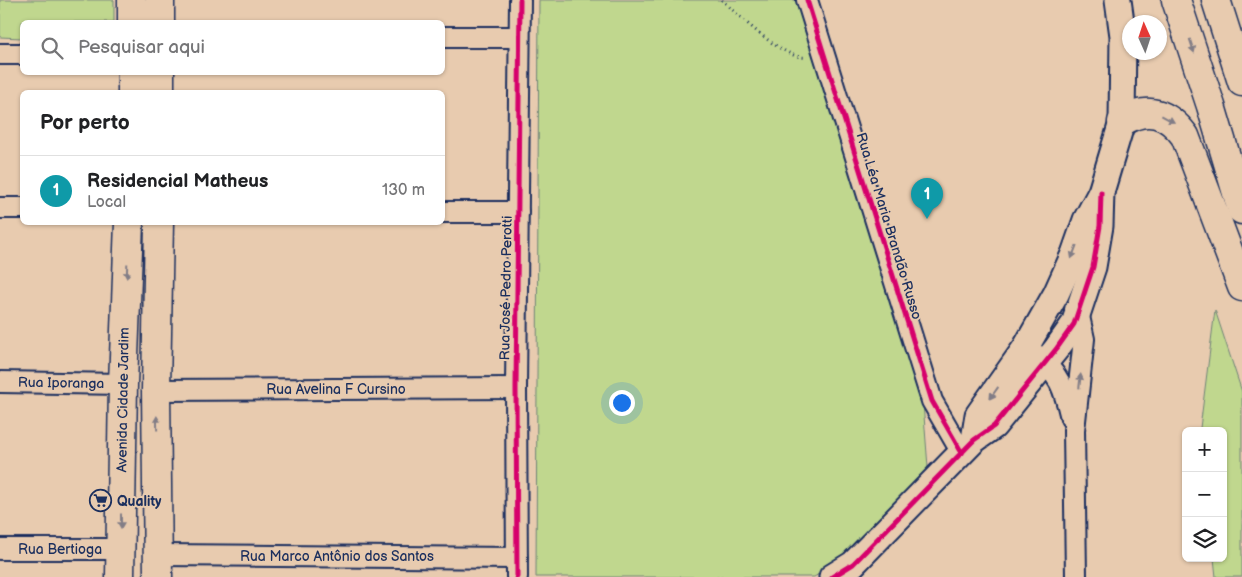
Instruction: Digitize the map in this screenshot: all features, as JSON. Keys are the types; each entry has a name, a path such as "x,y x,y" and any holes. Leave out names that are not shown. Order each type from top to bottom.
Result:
{"main road":[{"path":"132,0 132,20"},
{"path":"160,0 160,20"},
{"path":"1176,0 1211,106 1242,210"},
{"path":"1216,0 1242,82"},
{"path":"132,75 132,90"},
{"path":"160,75 160,90"},
{"path":"1122,122 1136,114 1151,113 1165,116 1176,124 1185,136 1242,288"},
{"name":"Avenida Cidade Jardim","path":"120,577 121,456 129,225"},
{"path":"158,566 156,390 159,225"},
{"path":"121,456 157,456"}],"street":[{"name":"Rua José Pedro Perotti","path":"517,567 516,388 518,37 520,0"},
{"name":"Rua Léa Maria Brandão Russo","path":"807,0 932,401 968,447"},
{"path":"968,447 978,415 1026,347 1056,294 1074,254 1086,220 1101,192 1122,122 1123,36 1118,0"},
{"path":"445,37 518,37"},
{"path":"0,54 20,54"},
{"path":"832,577 853,571 968,447 994,426 1046,363 1074,324 1093,267 1100,226 1101,192"},
{"path":"0,208 20,208"},
{"path":"445,212 518,212"},
{"path":"1056,294 1078,312 1084,339 1074,430 1076,577"},
{"path":"1026,347 1055,373 1064,391 1074,430"},
{"name":"Rua Iporanga","path":"0,382 123,384"},
{"name":"Rua Avelina F Cursino","path":"156,390 516,388"},
{"name":"Rua Bertioga","path":"0,549 121,549"},
{"name":"Rua Marco Antônio dos Santos","path":"158,566 517,567"}],"path":[{"path":"722,0 778,47 802,58 814,56"}],"green space":[{"path":"0,0 114,0 114,20 20,20 20,38 0,37"},
{"path":"539,0 797,0 923,403 929,480 849,556 814,577 536,577"},
{"path":"1215,310 1242,392 1242,577 1216,577 1214,562 1227,562 1227,427 1200,427"}],"cycle path":[{"path":"517,577 516,388 520,0"},
{"path":"807,0 932,401 962,453"},
{"path":"832,577 853,564 974,440 994,426 1074,324 1093,267 1100,226 1101,192"}],"place":[{"name":"Residencial Matheus","path":"927,219"},
{"name":"Quality","path":"101,501"}]}
